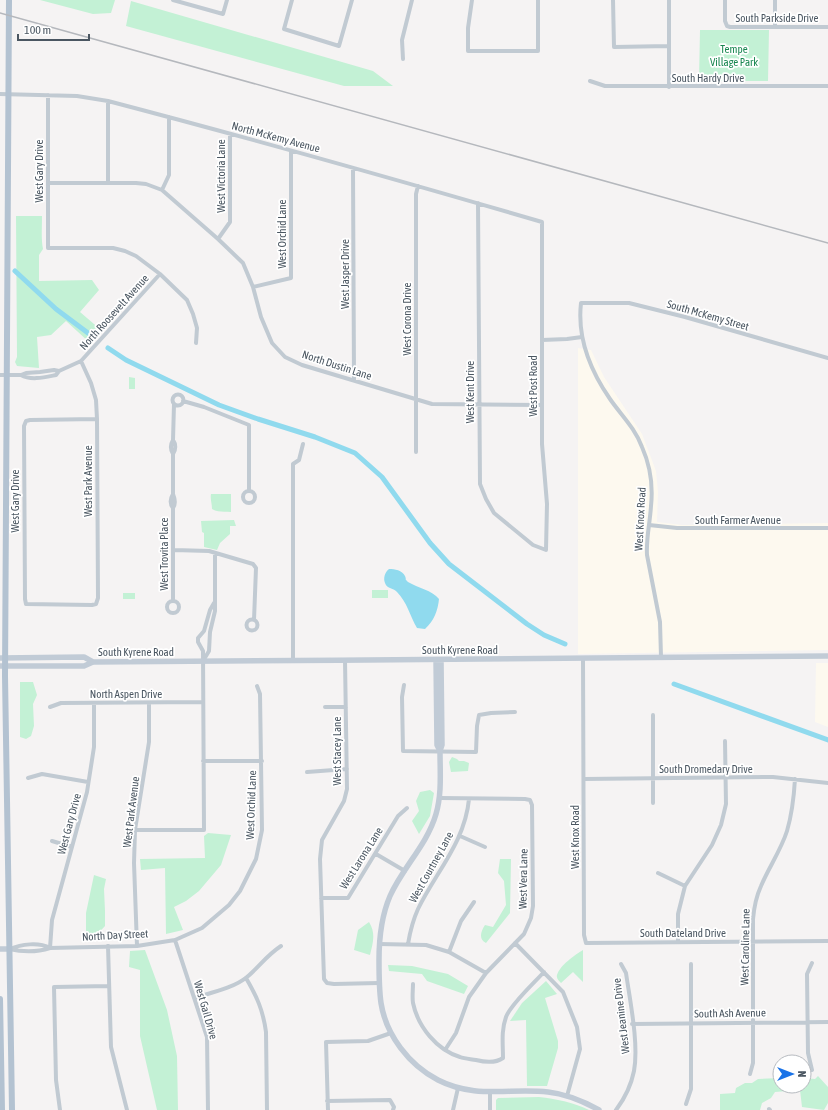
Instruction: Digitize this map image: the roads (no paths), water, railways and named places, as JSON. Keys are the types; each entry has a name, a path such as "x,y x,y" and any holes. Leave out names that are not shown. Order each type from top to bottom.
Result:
{"main road":[{"path":"9,0 3,375 2,666 12,1110"},
{"name":"South Kyrene Road","path":"2,666 84,666 93,662 828,656"},
{"name":"South Kyrene Road","path":"2,658 84,657 93,662"},
{"path":"439,660 439,710 442,744 440,751 440,798 431,828 391,894 381,924 379,944 379,983 381,1004 391,1033 403,1050 422,1070 438,1080 458,1088 490,1092 547,1092 567,1096 585,1102 598,1110"},
{"name":"North Day Street","path":"0,949 9,949"},
{"path":"0,999 2,1110"}],"street":[{"path":"173,0 223,14 227,0"},
{"path":"292,0 284,29 339,46 352,0"},
{"path":"403,59 402,40 412,0"},
{"path":"472,0 468,28 468,51 538,51 538,0"},
{"path":"613,0 614,47 669,46"},
{"path":"669,0 669,87"},
{"name":"South Parkside Drive","path":"725,0 725,21 727,26 730,27 828,27"},
{"path":"775,0 775,27"},
{"name":"South Hardy Drive","path":"590,81 605,86 828,86"},
{"name":"North McKemy Avenue","path":"0,94 89,97 108,101 418,186 542,222"},
{"name":"West Gary Drive","path":"48,95 48,248 114,248 136,256 160,274"},
{"path":"108,101 108,183"},
{"path":"162,190 169,175 169,117"},
{"name":"West Victoria Lane","path":"218,239 230,222 230,134"},
{"name":"West Orchid Lane","path":"253,287 292,278 291,151"},
{"name":"West Jasper Drive","path":"353,168 354,380"},
{"name":"North Dustin Lane","path":"48,184 146,184 162,190 243,263 253,287 261,317 272,343 285,357 302,365 432,404 542,405"},
{"name":"West Corona Drive","path":"416,452 416,194 418,186"},
{"name":"West Kent Drive","path":"478,203 480,484 494,513 533,544 546,550"},
{"name":"West Post Road","path":"542,222 542,444 547,504 546,550"},
{"path":"160,274 186,300 193,314 197,328 196,343"},
{"name":"North Roosevelt Avenue","path":"3,375 21,375 26,373 54,370 59,371 81,361 160,274"},
{"name":"West Knox Road","path":"581,303 580,318 582,337 591,368 610,399 632,426 642,446 649,466 652,506 647,555 660,622 661,657"},
{"name":"South McKemy Street","path":"581,303 629,303 685,317 828,358"},
{"path":"542,340 582,337"},
{"name":"West Park Avenue","path":"26,604 96,604 98,598 96,400 91,383 81,361"},
{"path":"183,401 179,406 174,404 173,399 176,395 181,396 183,401 204,407 249,425 249,491"},
{"name":"West Trovita Place","path":"173,600 174,550 173,508 171,505 171,498 173,494 173,454 175,451 175,443 173,440 174,404"},
{"name":"West Gary Drive","path":"26,604 24,426 26,421 30,420 97,419"},
{"path":"293,660 293,464 299,460 303,444"},
{"name":"South Farmer Avenue","path":"649,525 678,528 828,528"},
{"path":"174,550 203,550 253,564 256,568 254,620"},
{"path":"203,661 209,651 210,632 215,611 214,553"},
{"path":"136,830 204,830 203,651 198,642 198,638 204,631 210,610 214,603"},
{"name":"West Knox Road","path":"582,659 584,935 586,943"},
{"name":"West Stacey Lane","path":"345,660 347,789 344,801 322,840 320,859 324,979 327,983 334,984 379,983"},
{"path":"404,685 402,697 403,751 476,752 477,726 480,715 491,712 515,712"},
{"name":"West Orchid Lane","path":"202,928 229,905 240,891 256,859 262,830 260,694 257,686"},
{"name":"North Aspen Drive","path":"50,707 61,704 203,702"},
{"name":"West Gary Drive","path":"50,948 51,924 85,800 94,747 94,703"},
{"name":"West Park Avenue","path":"137,946 134,863 136,830 149,742 149,703"},
{"path":"325,707 346,707"},
{"path":"653,715 653,803"},
{"path":"678,941 678,914 685,886 712,845 721,825 726,804 725,741"},
{"path":"203,761 262,761"},
{"path":"307,772 347,769"},
{"path":"28,778 42,774 88,782"},
{"name":"South Dromedary Drive","path":"584,778 654,779 773,777 828,783"},
{"name":"West Caroline Lane","path":"750,1074 753,1063 753,919 755,903 760,887 787,831 791,814 795,779"},
{"path":"440,798 469,799"},
{"name":"West Vera Lane","path":"445,1050 456,1034 469,997 486,973 524,934 531,918 533,906 532,805 530,800 469,799"},
{"name":"West Courtney Lane","path":"408,944 410,930 417,910 460,836 466,817 469,799"},
{"name":"West Larona Lane","path":"321,898 348,898 398,816 406,808"},
{"path":"460,836 485,847"},
{"path":"52,842 72,847"},
{"path":"376,854 405,871"},
{"path":"658,873 685,886"},
{"path":"449,952 461,921 474,902"},
{"name":"North Day Street","path":"9,949 18,946 44,945 50,948 137,946 175,940 202,928"},
{"name":"West Gail Drive","path":"175,940 207,1037 208,1110"},
{"name":"South Dateland Drive","path":"586,943 678,941 828,941"},
{"path":"515,943 563,992 577,1027 580,1049 567,1096"},
{"path":"379,944 408,944 426,946 449,952 486,973"},
{"path":"108,946 111,1047 127,1110"},
{"path":"194,998 232,985 246,978 271,952 281,946"},
{"path":"808,1054 807,974 812,963"},
{"name":"West Jeanine Drive","path":"616,1110 626,1096 634,1071 635,1055 626,973 620,964"},
{"path":"686,1104 691,1089 691,964"},
{"path":"413,984 413,1003 421,1025 432,1039 445,1050 460,1057 478,1061 498,1061 502,1058 502,1038 506,1016 544,972"},
{"path":"246,978 261,1007 266,1032 267,1110"},
{"path":"60,1110 56,1080 54,988 109,986"},
{"name":"South Ash Avenue","path":"632,1024 828,1022"},
{"path":"328,1110 326,1042 368,1040 391,1033"},
{"path":"453,1110 458,1088"},
{"path":"490,1092 490,1110"},
{"path":"328,1101 390,1100 394,1107 393,1110"}],"water":[{"path":"389,569 400,571 404,574 408,582 429,591 439,599 435,615 425,629 417,628 400,596 396,591 386,585 384,577"}],"waterway":[{"path":"15,271 56,309 88,333"},
{"path":"108,348 126,360 219,405 315,437 355,453 382,477 430,543 449,564 527,624 544,635 565,644"},
{"path":"674,684 828,740"}],"railway":[{"path":"0,13 828,243"}],"park label":[{"name":"Tempe Village Park","path":"734,55"}]}
